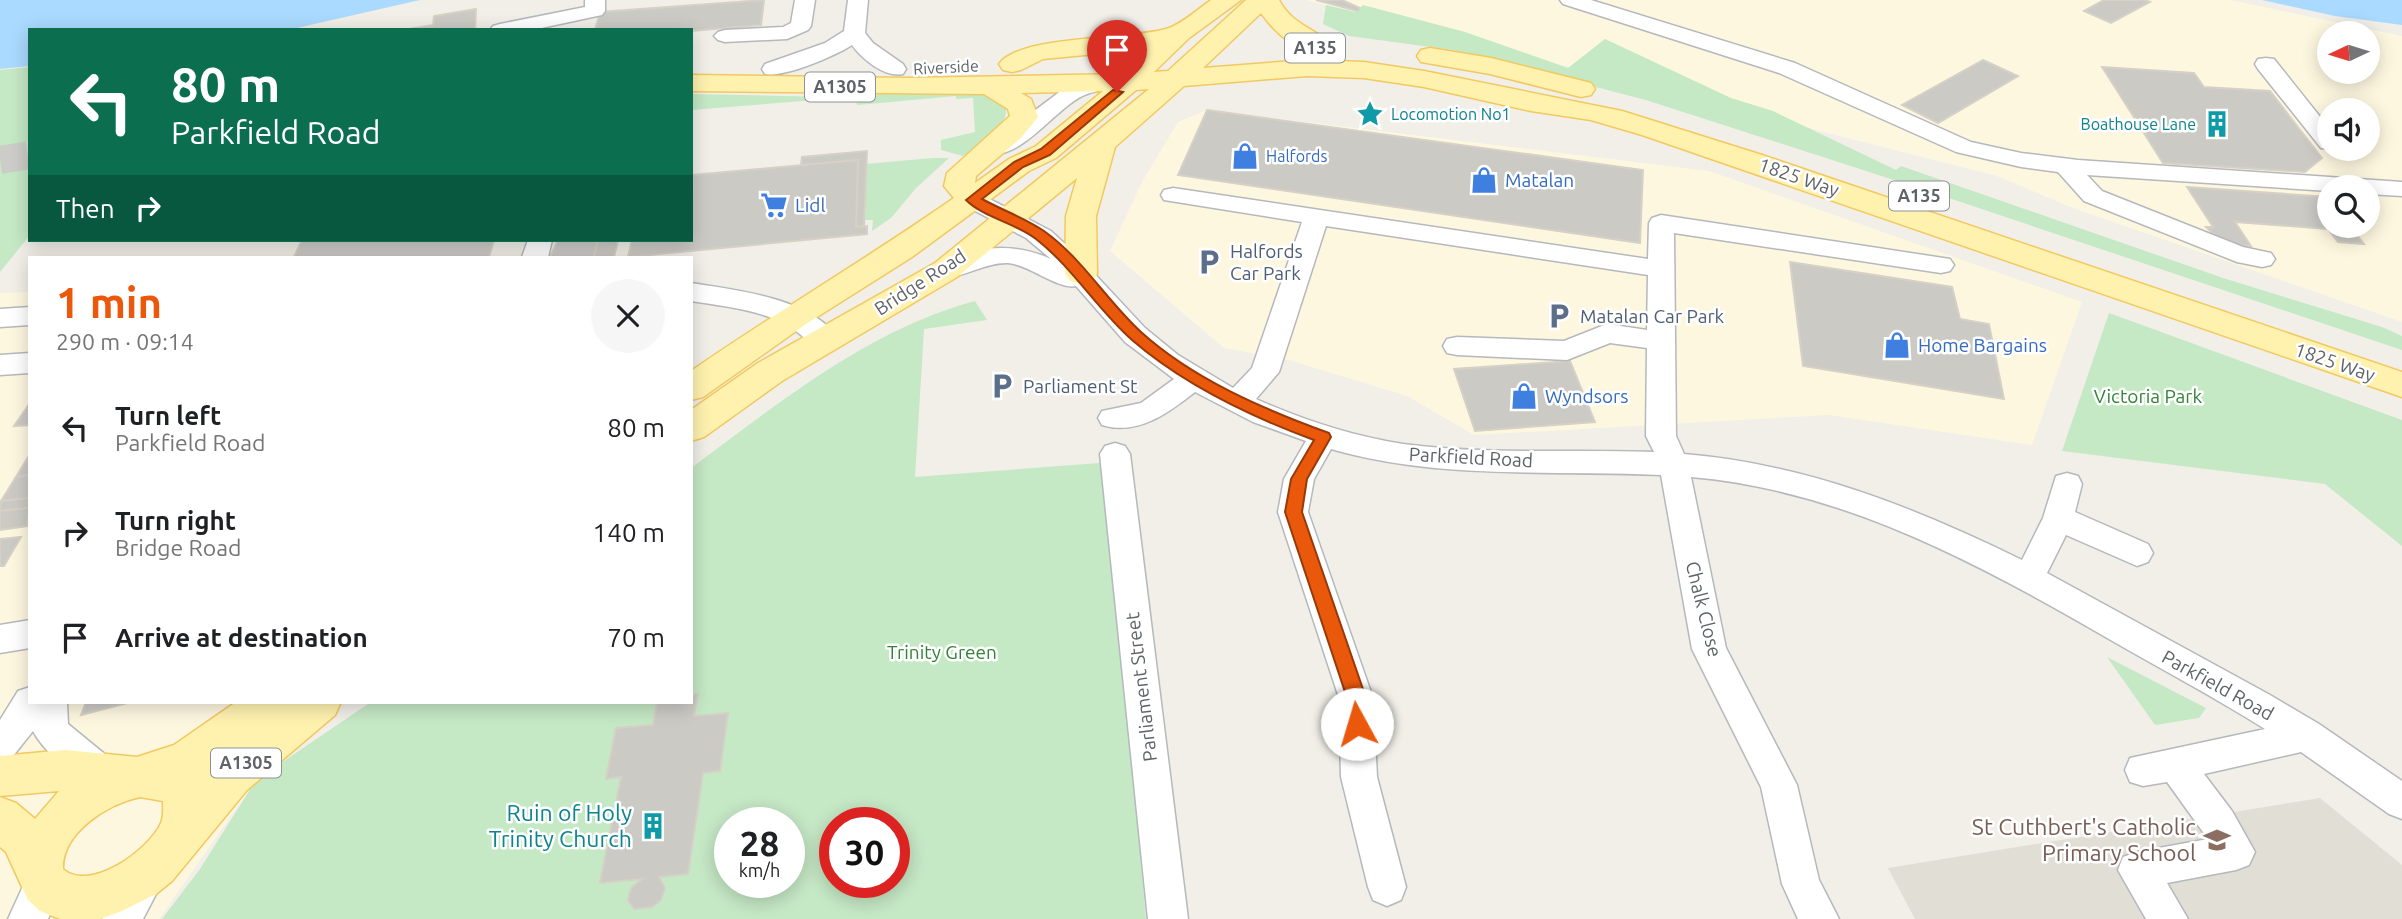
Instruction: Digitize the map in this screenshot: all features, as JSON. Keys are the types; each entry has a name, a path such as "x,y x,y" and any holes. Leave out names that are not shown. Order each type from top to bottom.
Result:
{"main road":[{"name":"Bridge Road","path":"794,316 901,250 1019,165 1046,152 1106,103 1180,33 1228,0"},
{"name":"Bridge Road","path":"693,427 769,372 946,270 1135,116 1200,54 1263,0"},
{"name":"A135","path":"1263,0 1285,28 1320,48"},
{"path":"1012,64 1038,52 1136,44 1180,33"},
{"name":"1825 Way","path":"1200,54 1320,48 1377,50 1490,66 1682,117 2402,359"},
{"name":"Riverside","path":"693,65 773,69 895,69 1200,54"},
{"name":"1825 Way","path":"1176,78 1353,69 1427,78 1525,102 1591,112 1752,161 2402,385"},
{"path":"1135,116 1211,90 1298,70"},
{"name":"Riverside","path":"693,83 846,87 1128,82 1176,78"},
{"path":"973,200 959,186 962,173 984,156 1024,117 1021,105 989,85"},
{"path":"1088,283 1081,216 1102,142"},
{"path":"693,387 794,316"},
{"name":"A1305","path":"267,704 187,761 123,775 64,815 44,843 36,891 60,898 88,899 120,889 150,869 168,852 180,834 231,776 318,704"},
{"name":"A1305","path":"0,776 26,772 160,777 177,784 186,796 187,813 180,834"},
{"path":"0,818 22,837 36,891"}],"street":[{"path":"510,28 595,11 594,0"},
{"path":"725,36 787,33 801,26 805,0"},
{"path":"858,0 854,34 865,48 895,69"},
{"path":"1570,0 1787,68 1964,147 2021,160 2066,166 2317,184"},
{"path":"773,69 833,48 854,34"},
{"path":"2266,64 2317,128"},
{"path":"984,156 1031,126 1078,89 1128,82"},
{"path":"2344,161 2355,175"},
{"path":"2066,166 2093,195 2237,254 2262,259"},
{"path":"2380,188 2402,189"},
{"path":"1172,195 1662,269"},
{"name":"Parkfield Road","path":"973,200 1040,234 1136,335 1194,378 1277,420 1323,437 1404,455 1463,460 1674,463 1759,474 1846,497 1930,530 2028,580 2306,734 2402,802"},
{"path":"1237,401 1265,372 1317,216"},
{"name":"Chalk Close","path":"1819,919 1801,884 1779,785 1709,649 1674,463 1661,436 1661,223 1941,265"},
{"path":"946,270 967,260 1016,255 1037,260 1088,283"},
{"path":"693,292 746,301 794,316 824,339"},
{"path":"0,318 28,316"},
{"path":"1457,346 1567,351 1607,333 1662,341"},
{"path":"0,365 28,363"},
{"path":"1112,418 1149,412 1194,378"},
{"path":"1323,437 1299,479 1293,512 1356,698 1360,777 1387,887"},
{"name":"Parliament Street","path":"1115,454 1168,919"},
{"path":"2028,580 2058,518 2067,484"},
{"path":"2058,518 2137,553"},
{"path":"0,639 28,634"},
{"path":"0,745 19,724 29,704"},
{"path":"50,704 51,731 123,775"},
{"path":"2168,919 2137,870 2236,852 2219,823 2159,767 2306,734"},
{"path":"122,919 150,869"}],"shaded area":[{"path":"1306,0 2230,0 2330,21 2317,21 2317,84 2380,84 2380,31 2402,36 2402,322 2073,208 1997,176"},
{"path":"1207,110 1709,171 2082,302 2032,445 1829,415 1474,435 1407,396 1289,360 1224,348 1110,251 1142,182 1178,122"},
{"path":"28,292 28,704 271,704 256,780 159,919 0,919 0,293"},
{"name":"St Cuthbert's Catholic Primary School","path":"2320,798 2402,865 2402,919 1915,919 1888,868"}],"green space":[{"path":"1326,5 1356,12 1363,5 1465,32 1568,68 1605,39 1731,98 1773,111 1896,170 1901,166 2226,279 2382,327 2402,336 2402,350 1928,191 1646,100 1453,50 1349,36 1323,24"},
{"path":"28,67 28,237 0,272 0,70"},
{"path":"964,93 992,98 1006,107 1003,123 998,130 963,156 941,150 941,140 975,132 973,98 956,99 956,96 858,105 848,94"},
{"path":"693,94 828,99 693,110"},
{"path":"949,158 916,188 891,218 872,231 873,220 865,220 866,164"},
{"name":"Trinity Green","path":"975,301 987,320 924,329 915,477 1100,463 1105,467 1146,919 162,919 200,869 256,780 368,704 693,704 693,467 791,394 861,349 936,314"},
{"name":"Victoria Park","path":"2109,313 2402,420 2402,546 2325,484 2062,451"},
{"path":"2107,657 2206,708 2199,718 2155,725"}],"water":[{"path":"0,0 420,0 297,28 28,28 28,66 0,69"},
{"path":"2262,0 2402,0 2402,25 2335,16"}],"building":[{"path":"764,0 761,25 693,31 693,28 596,28 600,12"},
{"path":"1316,0 1342,0 1360,8 1357,11"},
{"path":"2104,0 2150,2 2111,23 2084,11"},
{"path":"476,9 475,28 415,28 433,25 434,16"},
{"path":"1983,60 2018,76 1938,123 1902,105"},
{"name":"Boathouse Lane","path":"2102,67 2194,73 2204,87 2270,91 2317,152 2318,161 2305,172 2163,163"},
{"path":"1207,110 1643,170 1640,243 1178,175"},
{"path":"867,151 864,226 856,227 858,160 801,165 802,157"},
{"name":"Lidl","path":"858,160 856,227 867,226 867,234 628,256 632,242 693,242 693,175"},
{"path":"2187,187 2317,196 2317,228 2235,222 2251,246 2223,244 2206,227 2213,227"},
{"path":"2335,238 2359,238 2364,244 2338,242"},
{"path":"301,242 493,242 489,256 294,256"},
{"path":"557,242 598,242 594,256 550,256"},
{"path":"598,242 618,242 614,256 594,256"},
{"name":"Home Bargains","path":"1790,262 1952,287 1960,319 1989,324 2004,399 1803,366"},
{"name":"Wyndsors","path":"1570,361 1595,422 1475,431 1454,369"},
{"path":"28,406 28,425 14,426"},
{"path":"28,457 28,475 16,477"},
{"path":"28,475 28,498 1,501 16,477"},
{"path":"28,498 28,508 0,511 1,501"},
{"path":"28,508 27,526 0,530 0,511"},
{"path":"21,537 4,566 0,566 0,539"},
{"name":"Ruin of Holy Trinity Church","path":"693,694 698,694 694,716 728,713 720,771 703,773 688,874 659,877 665,888 661,900 652,907 634,909 628,900 631,888 642,879 600,883 621,777 606,779 616,728 653,725 657,704 693,704"},
{"path":"85,704 123,704 81,715"}],"tunnel":[{"path":"0,160 28,155"}],"place":[{"name":"Locomotion No1","path":"1370,114"},
{"name":"Boathouse Lane","path":"2217,124"},
{"name":"Halfords","path":"1245,156"},
{"name":"Matalan","path":"1484,180"},
{"name":"Lidl","path":"774,205"},
{"name":"Halfords Car Park","path":"1209,262"},
{"name":"Matalan Car Park","path":"1559,316"},
{"name":"Home Bargains","path":"1897,345"},
{"name":"Parliament St","path":"1002,386"},
{"name":"Wyndsors","path":"1524,396"},
{"name":"Ruin of Holy Trinity Church","path":"653,826"},
{"name":"St Cuthbert's Catholic Primary School","path":"2217,840"}],"route":[{"path":"1117,92 1046,152 1019,165 973,200 1040,234 1081,274 1095,293 1136,335 1194,378 1277,420 1323,437 1299,479 1293,512 1356,698 1357,724"}]}
